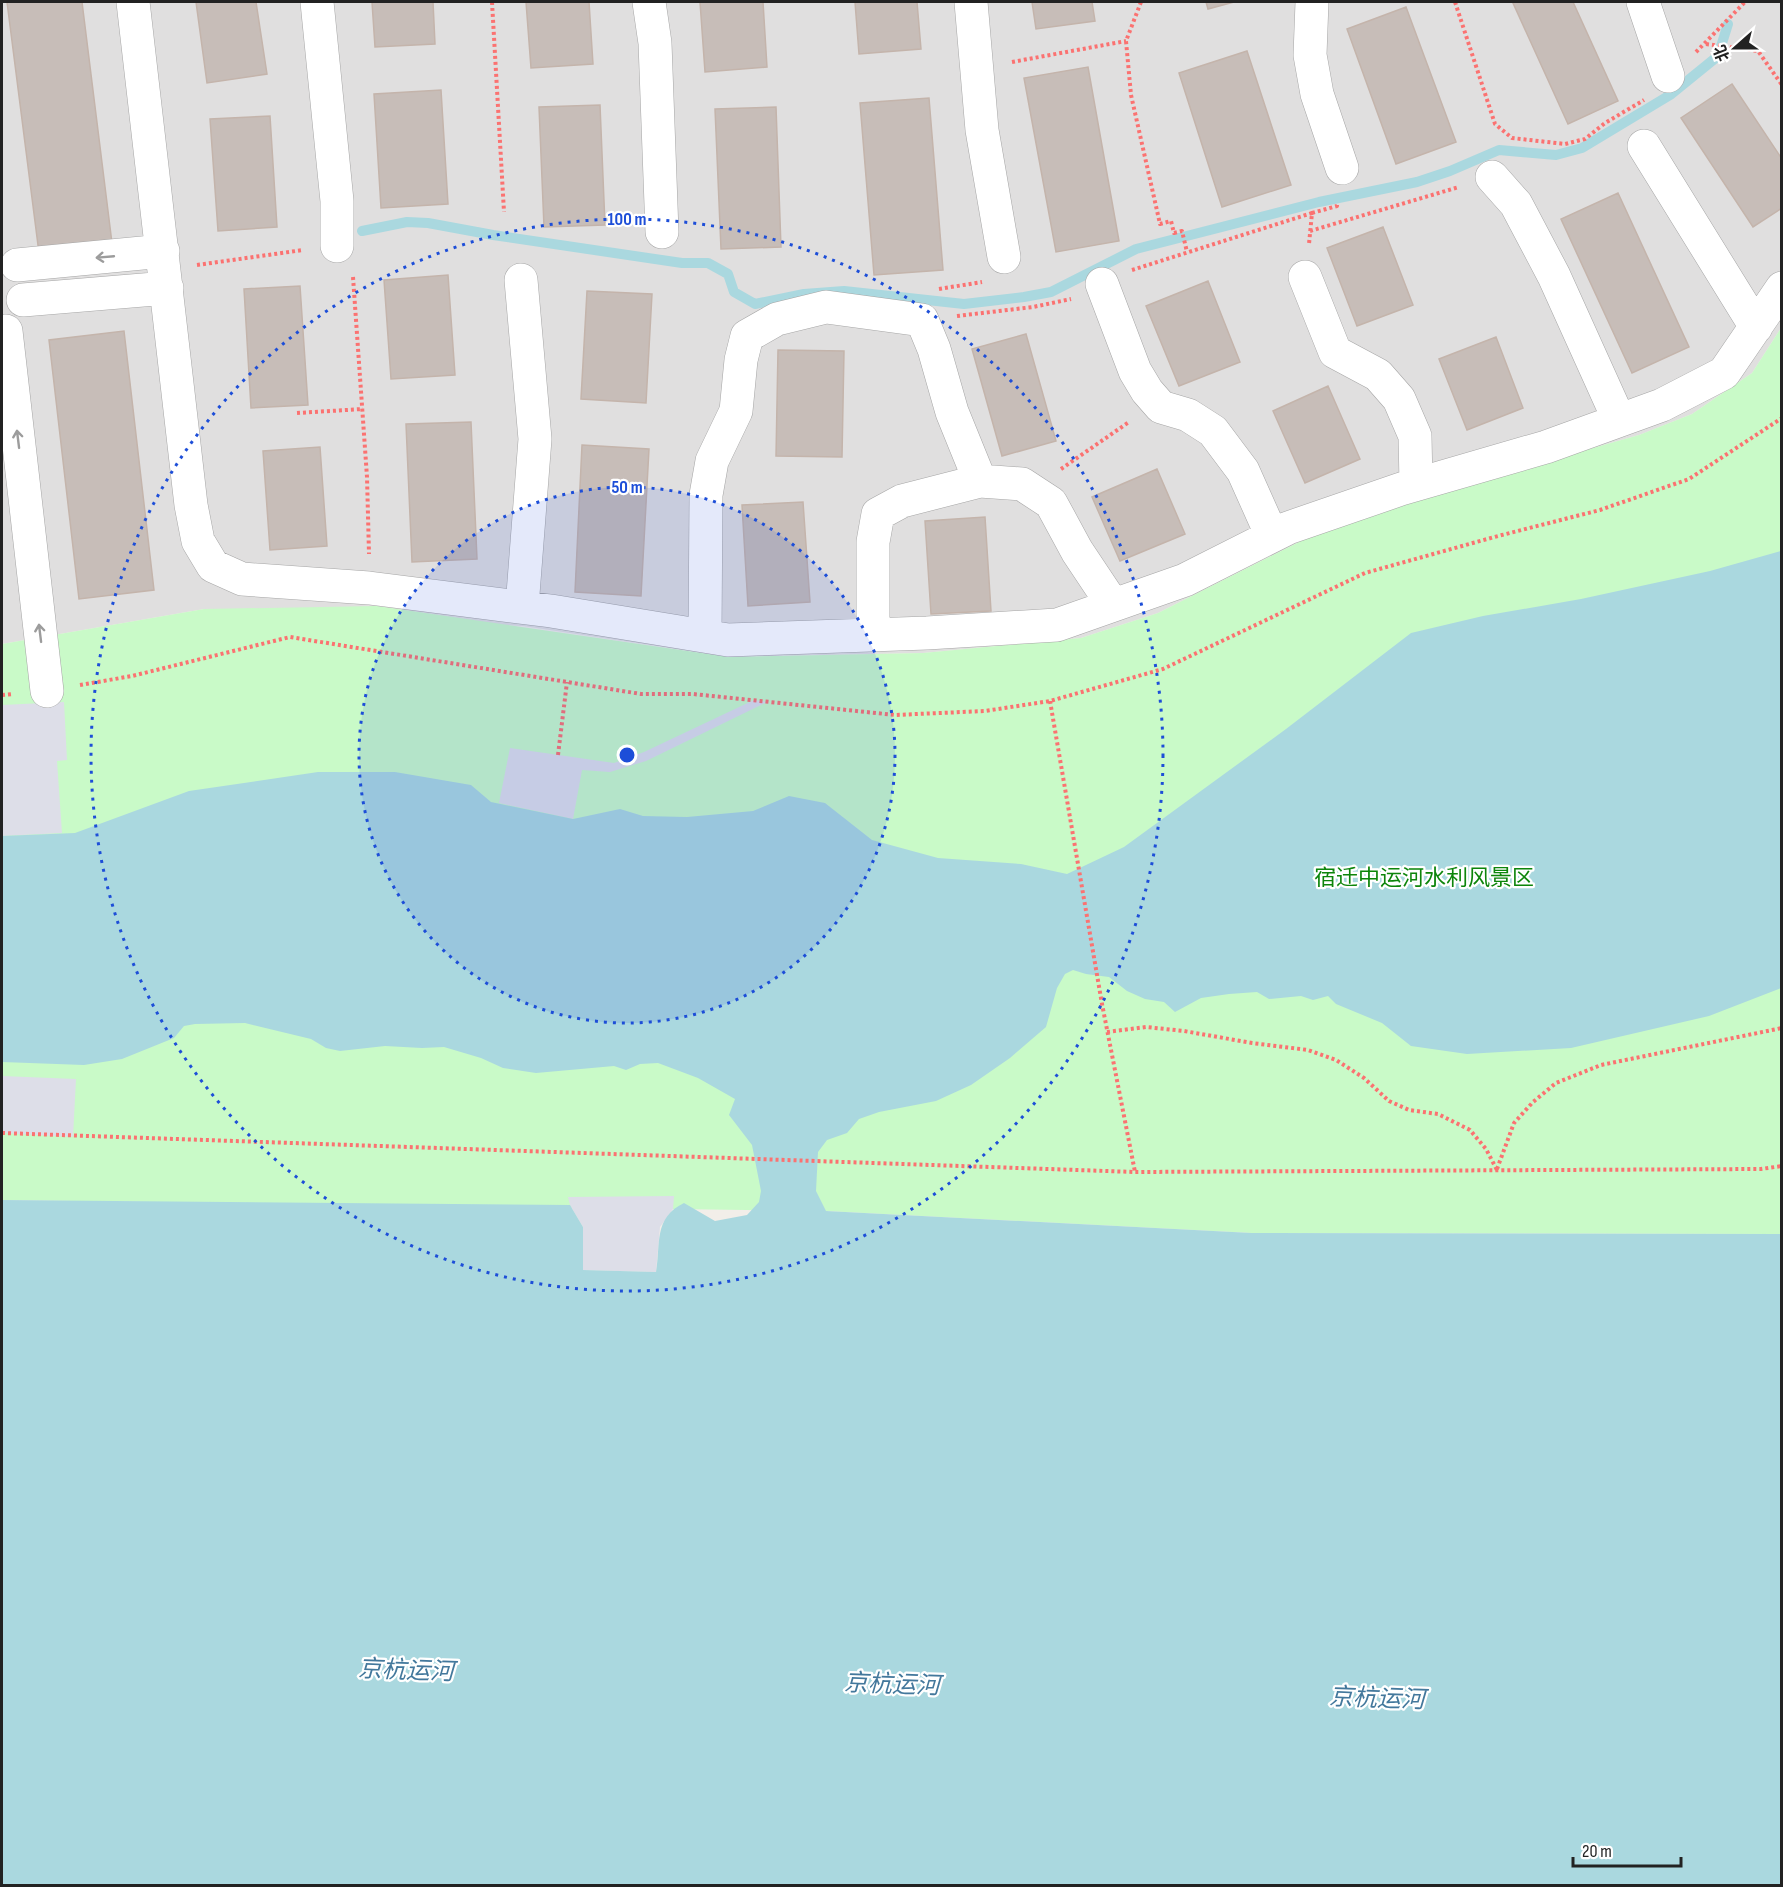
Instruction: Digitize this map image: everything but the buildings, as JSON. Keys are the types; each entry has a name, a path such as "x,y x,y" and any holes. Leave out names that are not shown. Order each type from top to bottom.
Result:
{"street":[{"path":"134,2 191,505 198,541 213,566 242,579 369,588 522,608 728,640 1057,625 1185,580 1288,528 1416,484 1546,447 1662,405 1724,373 1782,288"},
{"path":"317,2 336,201 337,246"},
{"path":"649,2 656,43 662,232"},
{"path":"971,2 982,130 1004,257"},
{"path":"1312,2 1310,56 1317,94 1342,168"},
{"path":"1643,2 1668,76"},
{"path":"1644,146 1755,327"},
{"path":"1492,177 1516,204 1549,266 1619,420"},
{"path":"9,257 165,270"},
{"path":"9,257 23,283 23,300 17,318 4,333 47,691"},
{"path":"23,300 165,270"},
{"path":"1305,277 1335,352 1378,375 1399,399 1415,436 1416,484"},
{"path":"521,280 535,439 522,608"},
{"path":"1102,284 1136,370 1147,391 1161,407 1188,415 1214,431 1243,471 1272,536"},
{"path":"705,636 706,495 712,461 736,411 741,360 747,336 777,319 826,307 922,320 934,350 951,412 980,481"},
{"path":"873,635 873,542 878,514 902,501 980,481 1022,484 1051,503 1077,551 1113,605"}],"path":[{"path":"492,2 504,212"},
{"path":"1141,2 1126,41 1131,95 1160,224 1171,221 1174,233 1182,231 1187,252"},
{"path":"1455,2 1494,124 1512,138 1564,144 1585,139 1605,123 1646,99 1668,76 1705,44 1745,2"},
{"path":"976,69 1126,41"},
{"path":"1705,44 1758,51 1782,85"},
{"path":"1310,231 1492,177"},
{"path":"922,320 1033,307 1075,298 1129,271 1337,206"},
{"path":"1305,277 1312,213"},
{"path":"165,270 337,246 352,266 367,477 369,588"},
{"path":"1022,484 1070,464 1157,402"},
{"path":"297,413 363,409"},
{"path":"558,755 567,682"},
{"path":"1050,701 1107,1032 1135,1172"},
{"path":"1107,1032 1146,1027 1308,1050 1336,1060 1364,1078 1389,1101 1409,1110 1438,1114 1470,1130 1486,1149 1497,1170"},
{"path":"1497,1170 1514,1123 1533,1102 1556,1083 1601,1065 1782,1028"},
{"path":"2,1133 1135,1172 1761,1169 1782,1166"}],"shaded area":[{"path":"2,2 1781,2 1781,328 1752,373 1692,414 1639,435 1465,484 1303,540 1158,613 1081,638 923,653 729,657 523,626 204,609 2,644"},
{"path":"754,700 767,702 646,761 610,772 582,770 573,819 499,803 510,748 614,763 644,752"},
{"path":"64,702 67,760 57,761 62,833 2,836 2,705"},
{"path":"2,1076 76,1079 73,1137 2,1133"},
{"path":"674,1196 673,1209 660,1227 656,1272 583,1270 583,1227 568,1197"}],"green space":[{"name":"宿迁中运河水利风景区","path":"1781,328 1781,1234 1252,1233 826,1211 2,1200 2,644 204,609 377,606 729,657 923,653 1081,638 1158,613 1303,540 1465,484 1639,435 1692,414 1752,373"}],"water":[{"name":"京杭运河","path":"1781,551 1781,988 1709,1016 1571,1048 1467,1054 1411,1046 1382,1023 1336,1004 1328,996 1313,1000 1301,996 1269,999 1257,992 1229,994 1201,998 1175,1012 1164,1002 1145,999 1127,991 1109,977 1073,970 1065,974 1057,988 1046,1027 1010,1058 971,1085 936,1101 879,1112 859,1119 847,1133 827,1140 818,1152 816,1191 826,1211 1252,1233 1781,1234 1781,1885 2,1885 2,1200 570,1205 583,1227 583,1270 656,1272 660,1233 667,1216 674,1209 684,1203 715,1221 747,1215 759,1202 761,1191 752,1145 729,1115 735,1099 698,1078 658,1063 640,1064 626,1070 614,1066 536,1073 503,1068 481,1058 444,1047 385,1046 340,1051 326,1048 311,1039 245,1023 184,1026 174,1038 122,1059 84,1065 2,1062 2,836 75,833 189,791 318,772 395,772 471,785 491,802 573,819 620,809 643,816 687,817 753,811 789,796 825,803 872,840 938,858 1021,864 1067,874 1124,847 1286,729 1411,633 1483,616 1581,599 1710,571"}],"waterway":[{"path":"362,231 407,222 428,223 682,263 708,263 728,274 734,292 755,304 804,294 844,291 964,304 1024,297 1051,292 1136,249 1319,202 1417,182 1499,150 1556,155 1582,148 1670,95 1718,56 1728,24"}]}
